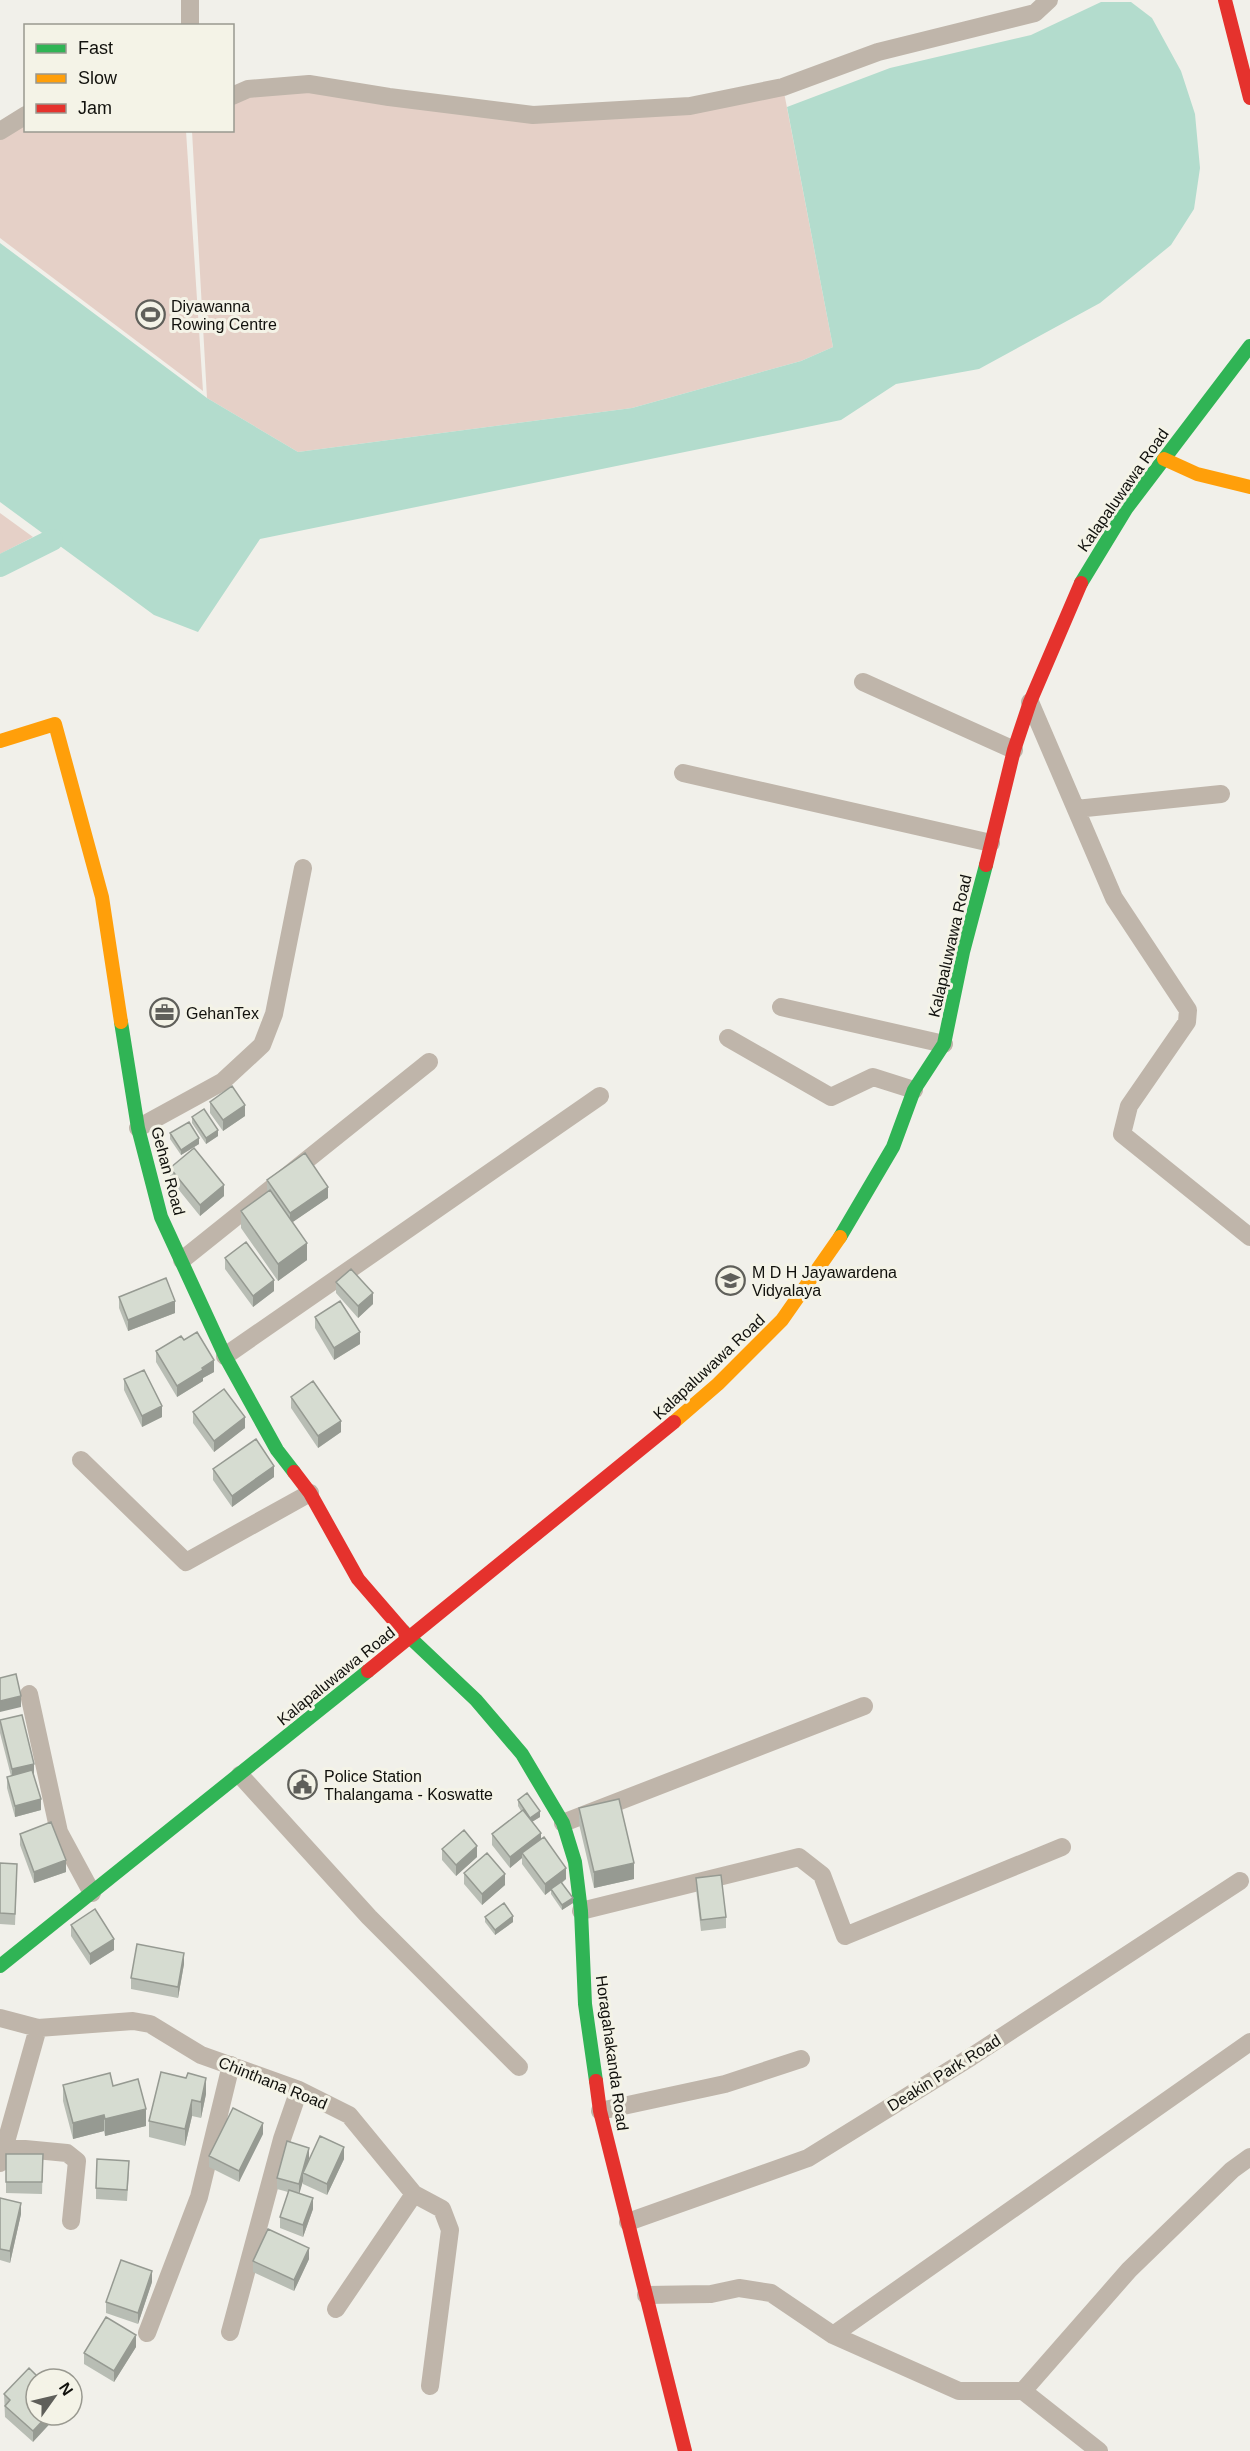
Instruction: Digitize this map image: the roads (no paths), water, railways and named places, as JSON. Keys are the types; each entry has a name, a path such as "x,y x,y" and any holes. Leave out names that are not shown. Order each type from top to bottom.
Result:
{"main road":[{"path":"1225,0 1250,98"},
{"name":"Kalapaluwawa Road","path":"0,1966 240,1775 661,1433 718,1384 782,1320 842,1234 893,1147 914,1090 944,1044 963,952 1014,750 1030,702 1081,582 1107,537 1250,346"},
{"path":"1164,459 1197,474 1250,487"},
{"name":"Gehan Road","path":"0,741 55,724 102,897 138,1128 161,1217 225,1356 277,1450 310,1493 358,1579 409,1638"},
{"name":"Horagahakanda Road","path":"409,1638 453,1676 522,1754 563,1822 575,1862 585,2004 600,2111 685,2451"}],"street":[{"path":"190,0 190,24"},
{"path":"234,95 248,89 309,84 389,97 533,115 690,106 783,87 878,52 1035,13 1049,0"},
{"path":"0,131 24,116"},
{"path":"863,682 1014,750"},
{"path":"1030,702 1114,898 1188,1010 1187,1022 1129,1106 1122,1134 1250,1237"},
{"path":"683,772 991,843"},
{"path":"1076,809 1221,794"},
{"path":"138,1128 222,1082 262,1045 274,1014 303,868"},
{"path":"781,1007 944,1044"},
{"path":"728,1038 831,1097 873,1077 914,1090"},
{"path":"182,1260 429,1062"},
{"path":"225,1356 600,1095"},
{"path":"81,1460 186,1562 310,1493"},
{"path":"29,1694 59,1832 92,1893"},
{"path":"563,1822 864,1706"},
{"path":"240,1775 369,1917 519,2067"},
{"path":"580,1911 799,1857 822,1875 845,1936 1062,1847"},
{"name":"Deakin Park Road","path":"628,2222 808,2158 971,2057 1240,1881"},
{"name":"Chinthana Road","path":"0,2018 38,2028 133,2021 150,2024 201,2055 299,2090 349,2115 414,2194 442,2209 450,2230 430,2386"},
{"path":"38,2028 2,2155 67,2153 77,2161 71,2221"},
{"path":"832,2335 1250,2042"},
{"path":"600,2111 725,2084 801,2058"},
{"path":"147,2333 199,2198 231,2065"},
{"path":"230,2332 282,2139 299,2090"},
{"path":"1023,2391 1129,2270 1232,2170 1250,2157"},
{"path":"336,2309 414,2194"},
{"path":"646,2295 711,2294 739,2288 771,2293 832,2335 959,2391 1023,2391 1099,2451"}],"waterway":[{"path":"0,566 52,540"}],"place":[{"name":"Diyawanna Rowing Centre","path":"150,315"},
{"name":"GehanTex","path":"165,1013"},
{"name":"M D H Jayawardena Vidyalaya","path":"731,1281"},
{"name":"Police Station Thalangama - Koswatte","path":"303,1785"}]}
